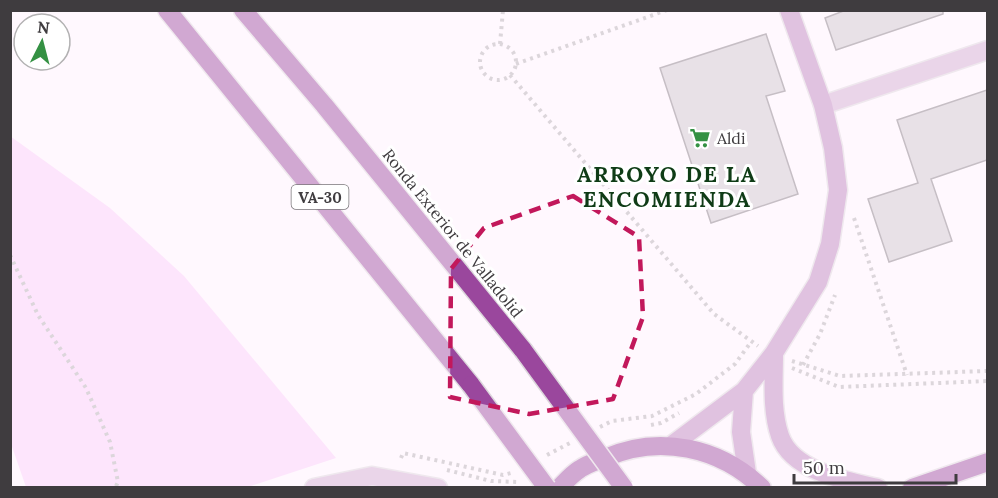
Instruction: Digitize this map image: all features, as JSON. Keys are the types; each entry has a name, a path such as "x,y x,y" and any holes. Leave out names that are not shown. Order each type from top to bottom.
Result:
{"highway":[{"name":"VA-30","path":"166,10 471,385 547,488"},
{"name":"Ronda Exterior de Valladolid","path":"243,10 324,105 523,350 624,488"},
{"path":"559,488 581,468 625,449 672,445 711,454 747,473 762,488"},
{"path":"912,488 987,462"}],"street":[{"path":"747,473 741,432 744,392 765,349 818,282 830,244 838,190 833,148 823,105 789,10"},
{"path":"823,105 987,50"},
{"path":"765,349 780,437 793,456 823,473 878,488"},
{"path":"672,445 744,392"},
{"path":"314,488 372,476 401,484 438,488"}],"path":[{"path":"500,44 503,10"},
{"path":"649,10 651,16"},
{"path":"516,64 667,10"},
{"path":"494,44 500,44 510,48 516,58 516,64 510,75 500,80 488,77 481,68 480,62 484,50 494,44"},
{"path":"510,75 714,314 765,349"},
{"path":"855,210 854,220 907,375"},
{"path":"10,255 38,315 86,388 110,442 118,482 115,488"},
{"path":"803,365 840,376 987,371"},
{"path":"801,371 839,387 987,381"}],"highlighted area":[{"path":"573,196 639,237 643,317 613,399 529,414 450,397 451,269 484,228"}],"shaded area":[{"path":"10,136 110,208 184,276 336,458 248,487 26,487 10,441"}],"building":[{"path":"846,10 943,10 943,14 836,50 825,18"},
{"path":"766,34 785,91 766,96 798,194 711,223 660,68"},
{"path":"987,90 987,160 931,179 952,241 889,262 868,199 918,183 897,120"}],"place":[{"name":"Aldi","path":"700,138"}],"district":[{"name":"ARROYO DE LA ENCOMIENDA","path":"667,186"}]}
